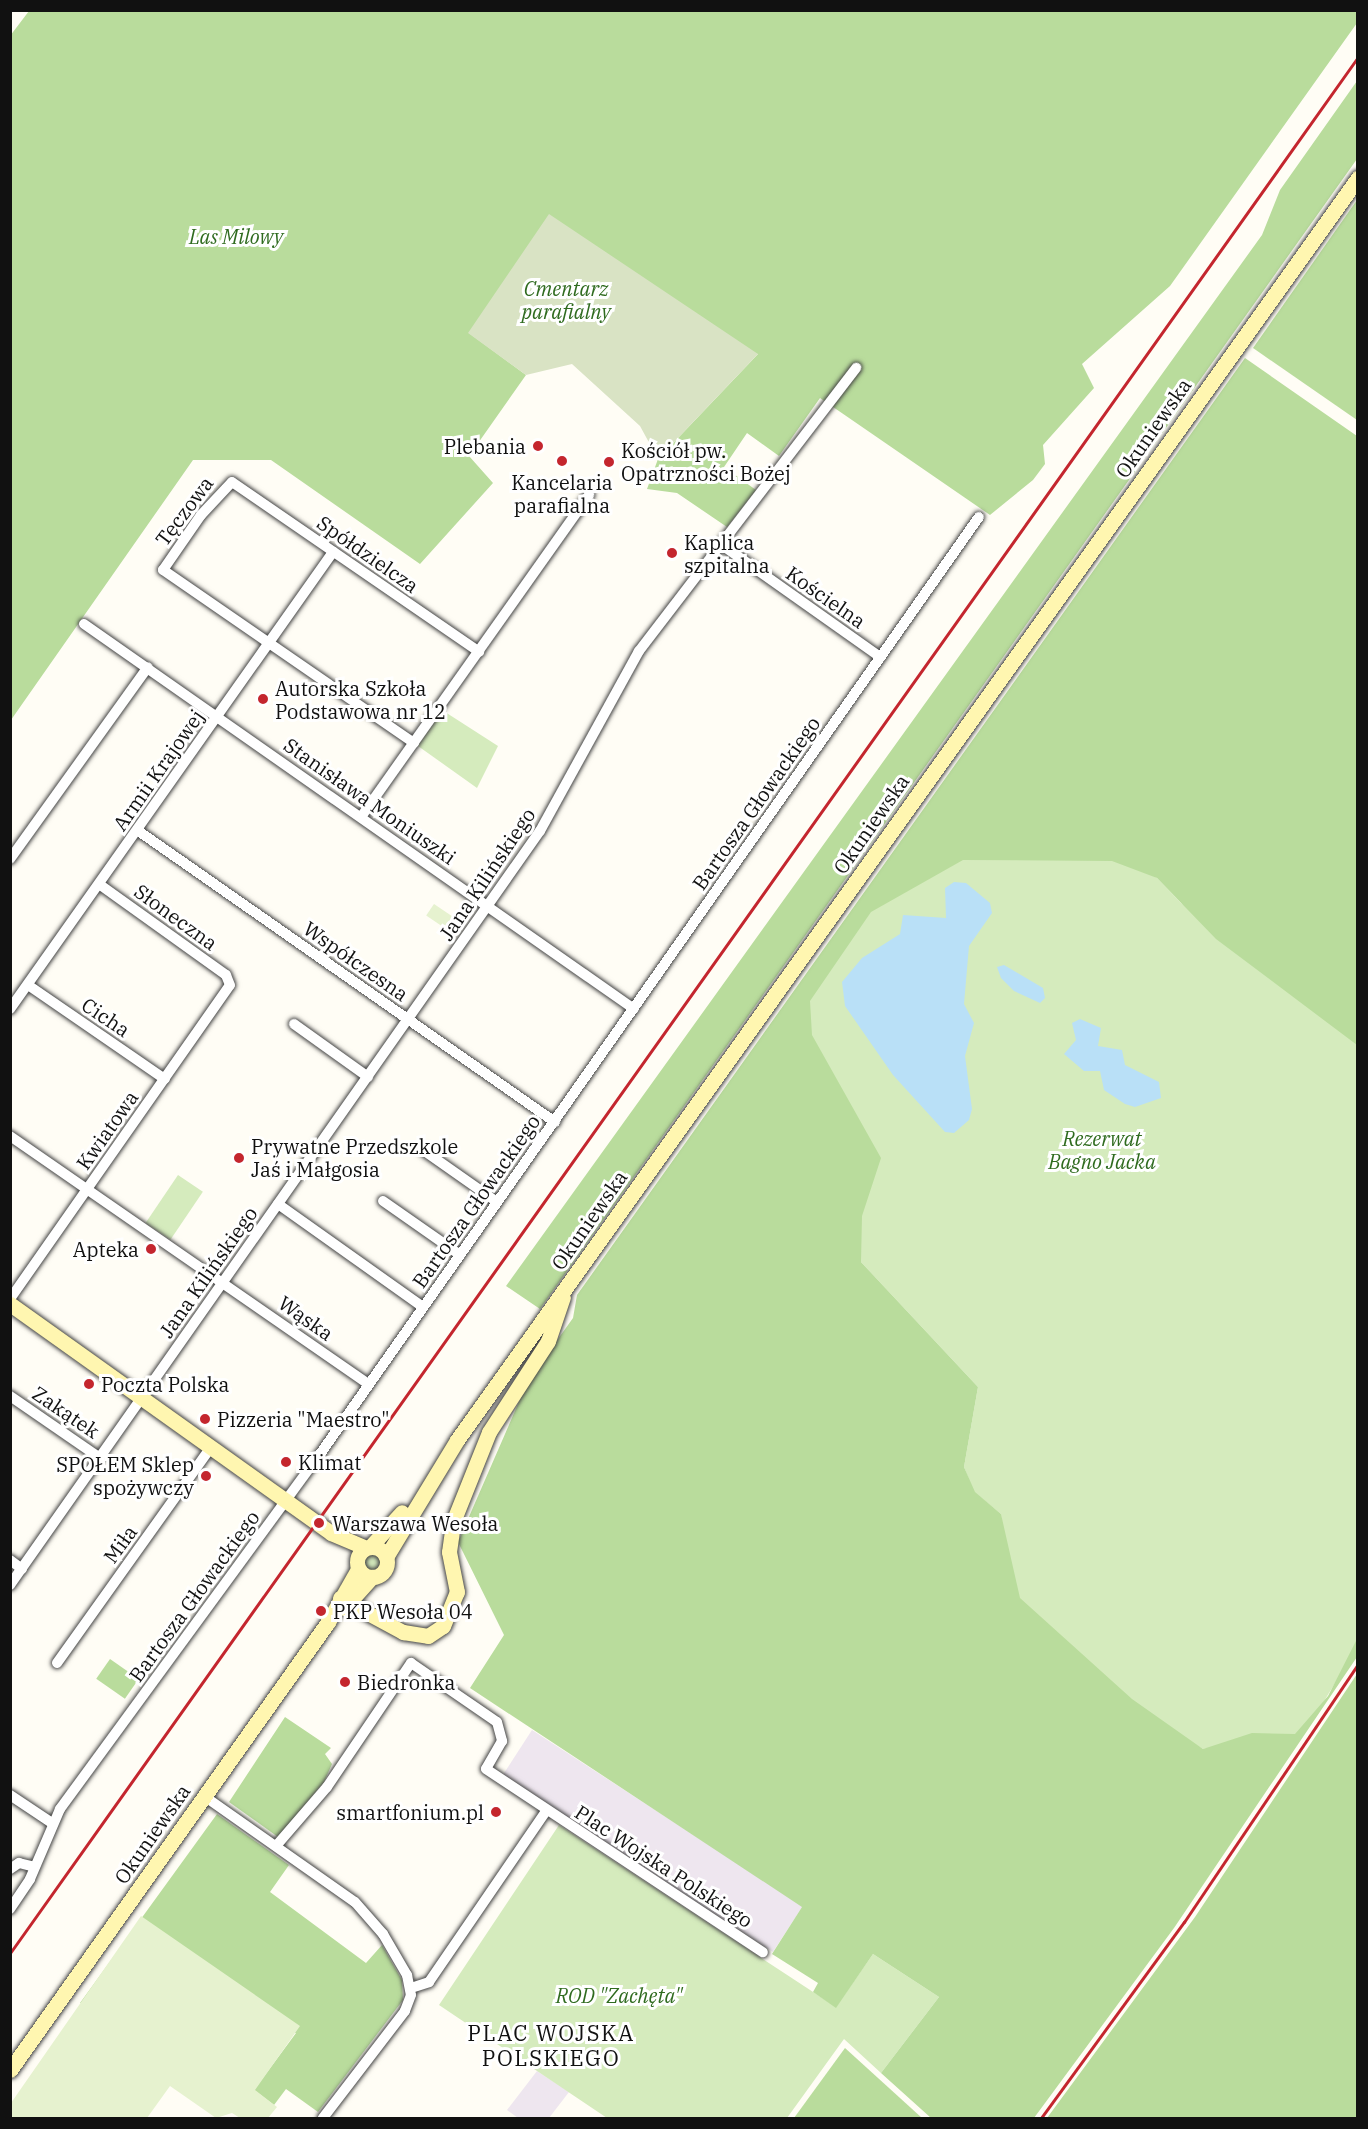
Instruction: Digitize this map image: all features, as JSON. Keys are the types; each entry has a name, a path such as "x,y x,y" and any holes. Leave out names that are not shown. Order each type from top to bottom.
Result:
{"main road":[{"name":"Okuniewska","path":"10,2070 345,1600 372,1577 386,1569 386,1557 419,1494 1358,178"},
{"path":"345,1600 414,1635 433,1635 448,1619 457,1592 449,1552 453,1522 489,1432 556,1325 564,1291"},
{"path":"10,1305 331,1533 357,1565 372,1577"},
{"name":"Okuniewska","path":"345,1600 357,1565 368,1547 419,1494"},
{"path":"331,1533 368,1547 386,1557"}],"street":[{"name":"Jana Kilińskiego","path":"10,1585 540,831 639,651 856,368"},
{"name":"Spółdzielcza","path":"236,484 479,652"},
{"name":"Tęczowa","path":"236,484 222,486 163,570 269,643"},
{"path":"361,817 589,495"},
{"name":"Bartosza Głowackiego","path":"10,1909 35,1868 52,1823 286,1500 555,1122 979,517"},
{"name":"Kościelna","path":"722,545 880,657"},
{"name":"Armii Krajowej","path":"10,1009 333,552"},
{"name":"Stanisława Moniuszki","path":"84,624 634,1009"},
{"path":"269,643 414,743"},
{"path":"10,859 148,667"},
{"name":"Współczesna","path":"138,830 555,1122"},
{"name":"Słoneczna","path":"99,884 230,981"},
{"name":"Kwiatowa","path":"10,1299 165,1079 230,981"},
{"name":"Cicha","path":"28,985 165,1079"},
{"path":"294,1024 368,1077"},
{"name":"Wąska","path":"10,1136 368,1384"},
{"path":"423,1150 497,1202"},
{"path":"383,1201 460,1255"},
{"path":"278,1204 423,1307"},
{"name":"Zakątek","path":"10,1396 100,1458"},
{"name":"Miła","path":"57,1663 212,1447"},
{"path":"10,1560 22,1569"},
{"name":"Plac Wojska Polskiego","path":"276,1846 322,1793 411,1663 495,1720 502,1741 486,1769 546,1811 762,1952"},
{"path":"10,1795 52,1823"},
{"path":"204,1796 362,1908 395,1951 411,1988 408,2006 395,2027 323,2118"},
{"name":"Plac Wojska Polskiego","path":"411,1988 429,1982 546,1811"},
{"path":"10,1869 19,1863 35,1868"}],"shaded area":[{"path":"532,1730 803,1906 773,1952 502,1776"},
{"path":"537,2071 569,2092 549,2118 518,2118 507,2110"}],"green space":[{"name":"Las Milowy","path":"29,11 1357,11 1357,23 1170,286 1082,364 1094,388 1043,445 1045,464 1033,480 990,515 820,398 779,456 747,433 724,467 756,490 727,527 677,493 647,489 658,459 758,354 469,333 526,375 469,456 493,483 420,564 271,460 193,460 11,720 10,36"},
{"path":"1357,81 1357,159 540,1309 506,1286 1262,235 1280,190"},
{"path":"1357,200 1357,420 1253,348"},
{"name":"Cmentarz parafialny","path":"549,214 758,354 658,459 640,426 572,364 526,375 468,333"},
{"path":"1245,358 1357,436 1357,1045 1216,939 1157,878 1112,861 963,860 871,912 810,1001 812,1035 881,1158 862,1216 861,1262 978,1387 964,1467 975,1492 1001,1514 1020,1598 1132,1699 1203,1749 1252,1733 1295,1734 1328,1696 1357,1639 1357,1657 1174,1928 1034,2118 931,2118 881,2073 939,1997 873,1954 836,2008 813,1992 818,1983 772,1954 802,1907 470,1688 504,1635 458,1542 528,1381 573,1318 577,1295"},
{"path":"442,710 498,746 477,788 418,746"},
{"name":"Rezerwat Bagno Jacka","path":"960,854 1116,854 1157,878 1181,903 1357,1034 1357,1647 1304,1734 1203,1749 1128,1706 1006,1597 1001,1514 974,1492 964,1467 978,1387 861,1262 794,1010 870,910"},
{"path":"434,904 458,920 450,932 426,916"},
{"path":"178,1175 203,1192 170,1240 146,1223"},
{"path":"372,1553 378,1556 381,1562 378,1568 372,1571 366,1568 363,1562 366,1556"},
{"path":"110,1659 139,1679 125,1699 96,1679"},
{"path":"1357,1674 1357,2118 1047,2118 1195,1917"},
{"path":"285,1717 331,1748 325,1754 332,1764 324,1782 278,1837 229,1802"},
{"path":"217,1814 289,1865 270,1892 366,1963 382,1945 402,1980 403,2000 318,2112 286,2089 274,2105 254,2090 296,2033 80,2003"},
{"name":"ROD \"Zachęta\"","path":"559,1825 836,2007 873,1954 939,1997 881,2073 844,2039 787,2118 607,2118 439,2005"},
{"path":"141,1916 300,2026 255,2090 277,2107 268,2118 240,2118 232,2113 216,2118 170,2086 147,2118 11,2118 11,2103"},
{"path":"845,2048 922,2118 794,2118"}],"water":[{"path":"954,882 966,883 990,903 992,913 969,946 964,1004 974,1023 965,1056 972,1109 969,1120 954,1133 945,1132 893,1075 845,1006 842,982 862,958 900,934 903,915 946,918 945,888"},
{"path":"1004,965 1043,988 1045,998 1040,1003 1014,991 1001,978 997,967"},
{"path":"1080,1019 1101,1028 1098,1046 1122,1050 1125,1065 1159,1082 1161,1098 1135,1107 1125,1104 1104,1090 1100,1071 1084,1071 1064,1054 1076,1040 1072,1023"}],"railway":[{"path":"10,1953 1358,57"},
{"path":"1041,2118 1184,1922 1358,1664"}],"place":[{"name":"Plebania","path":"538,446"},
{"name":"Kancelaria parafialna","path":"562,461"},
{"name":"Kościół pw. Opatrzności Bożej","path":"609,462"},
{"name":"Kaplica szpitalna","path":"672,553"},
{"name":"Autorska Szkoła Podstawowa nr 12","path":"263,699"},
{"name":"Prywatne Przedszkole Jaś i Małgosia","path":"239,1158"},
{"name":"Apteka","path":"151,1249"},
{"name":"Poczta Polska","path":"89,1384"},
{"name":"Pizzeria \"Maestro\"","path":"205,1419"},
{"name":"Klimat","path":"286,1462"},
{"name":"SPOŁEM Sklep spożywczy","path":"206,1476"},
{"name":"Warszawa Wesoła","path":"319,1523"},
{"name":"PKP Wesoła 04","path":"321,1611"},
{"name":"Biedronka","path":"345,1682"},
{"name":"smartfonium.pl","path":"496,1812"}],"district":[{"name":"PLAC WOJSKA POLSKIEGO","path":"551,2044"}]}
